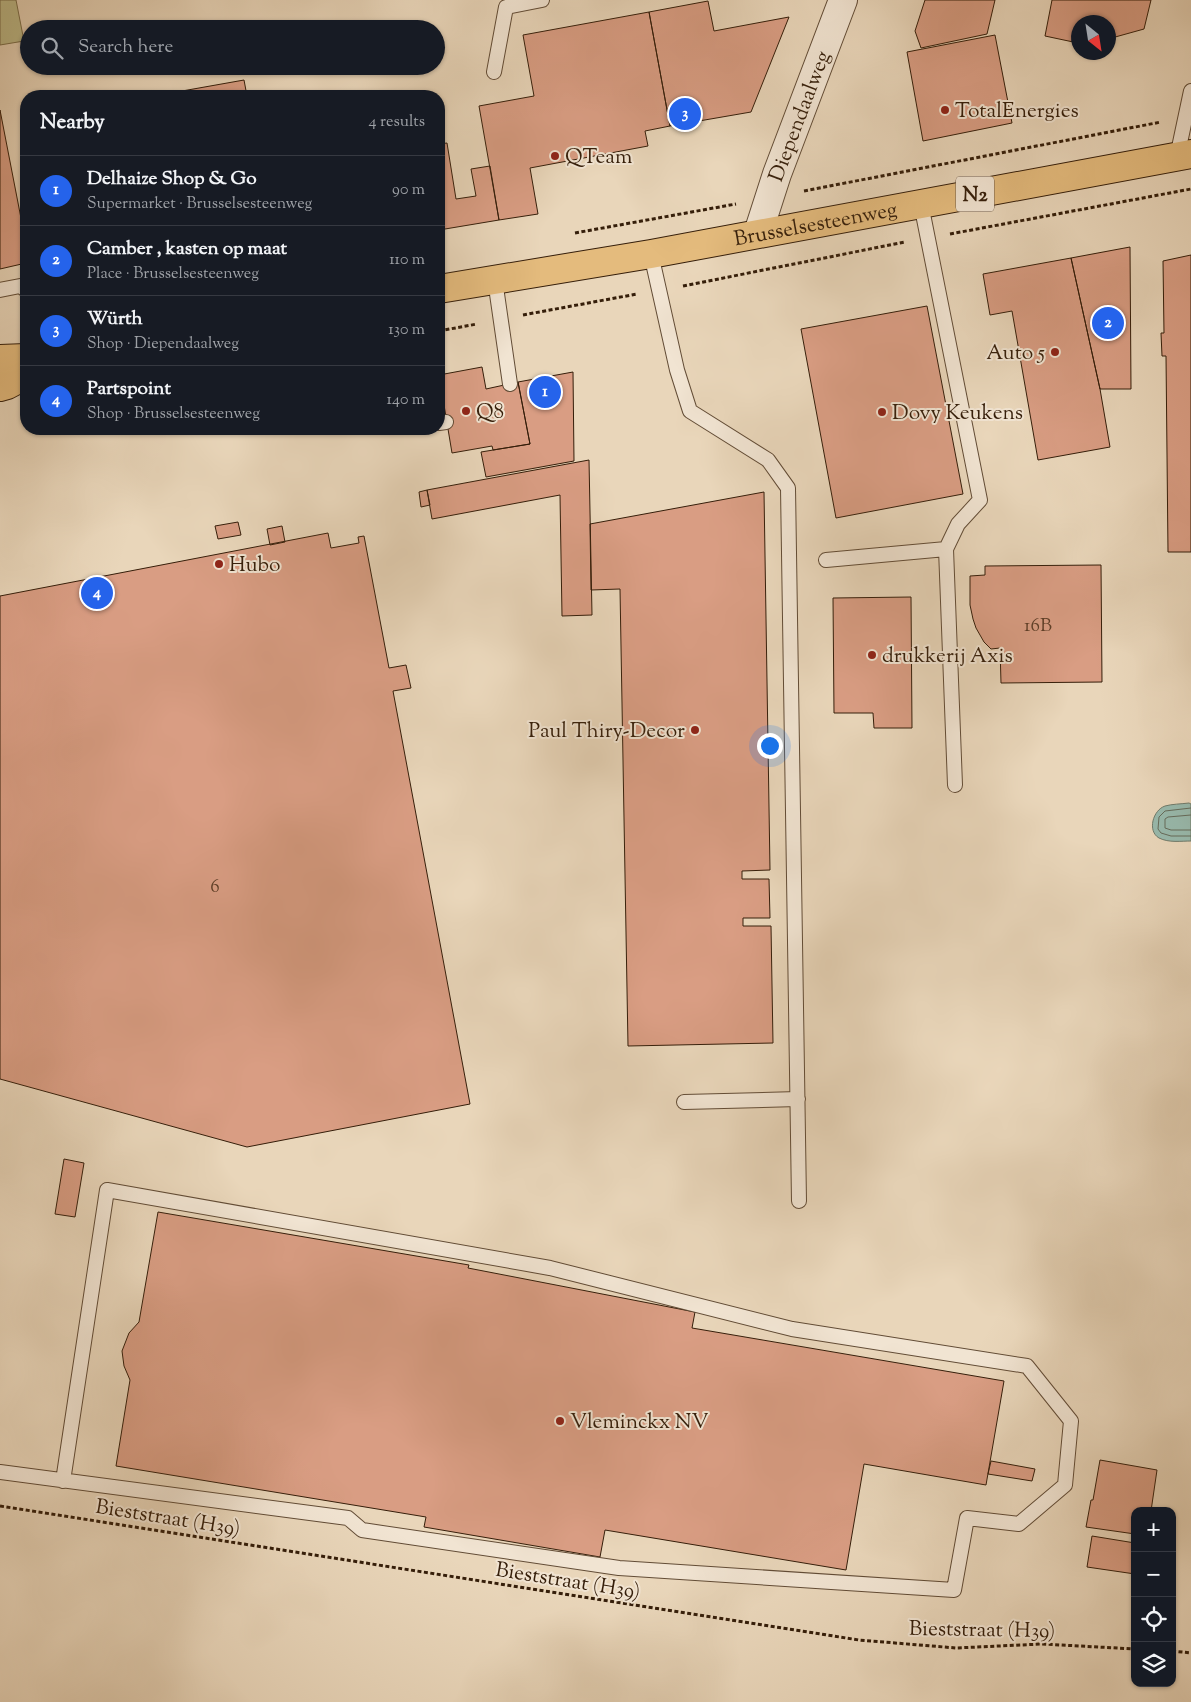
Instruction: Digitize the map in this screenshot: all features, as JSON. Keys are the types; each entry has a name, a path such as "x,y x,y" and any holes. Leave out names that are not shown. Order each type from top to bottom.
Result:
{"main road":[{"name":"Brusselsesteenweg","path":"445,288 651,254 1184,155"},
{"path":"0,358 20,358"},
{"path":"0,387 7,386 20,378"}],"street":[{"name":"Diependaalweg","path":"758,234 768,198 843,0"}],"lane":[{"path":"494,72 506,7 542,0"},
{"path":"1184,155 1185,117 1191,91"},
{"path":"921,204 980,500 958,524 946,549 954,785"},
{"path":"651,254 677,370 690,411 768,460 788,488 799,1201"},
{"path":"495,280 510,384"},
{"path":"0,290 20,286"},
{"path":"826,560 946,549"},
{"path":"684,1102 798,1099"},
{"path":"0,1472 63,1482 348,1518 362,1530 619,1568 954,1590 967,1518 1019,1524 1065,1485 1071,1422 1027,1366 792,1329 550,1268 108,1190 63,1482"}],"path":[{"path":"574,233 768,198 1185,117"},
{"path":"445,330 1191,188"},
{"name":"Bieststraat (H39)","path":"0,1506 859,1640 956,1648 1042,1644 1131,1649"},
{"path":"1176,1652 1191,1653"}],"shaded area":[{"path":"0,0 16,0 20,20 20,42 0,45"}],"water":[{"path":"1191,804 1191,841 1167,841 1155,835 1152,826 1153,821 1161,808 1168,805"}],"building":[{"path":"925,0 995,0 987,34 921,48 915,31"},
{"path":"1052,0 1151,0 1144,29 1116,37 1116,15 1071,15 1071,42 1045,36"},
{"path":"708,1 714,31 789,17 751,112 670,126 649,12"},
{"path":"649,12 670,126 645,131 648,146 530,168 538,214 499,220 479,106 534,96 523,35"},
{"path":"995,35 1012,123 923,141 907,52"},
{"path":"244,80 246,90 188,90"},
{"path":"0,110 20,213 20,264 0,269"},
{"path":"445,143 447,143 456,199 476,196 471,169 490,166 499,220 445,229"},
{"path":"1130,247 1131,389 1100,389 1071,258"},
{"path":"1191,255 1191,552 1168,552 1166,356 1162,356 1161,333 1164,333 1163,261"},
{"name":"Auto 5","path":"1071,258 1100,389 1110,447 1038,460 1012,311 990,315 983,274"},
{"name":"Dovy Keukens","path":"927,306 963,494 836,518 801,329"},
{"path":"482,367 486,389 518,382 530,444 493,450 492,446 452,453 445,411 445,374"},
{"path":"573,372 574,461 486,477 481,452 530,444 518,382"},
{"path":"589,460 592,615 562,616 560,495 432,519 427,490"},
{"path":"427,490 430,505 421,507 419,492"},
{"name":"Paul Thiry-Decor","path":"764,492 770,870 742,871 742,879 769,879 770,918 743,918 743,926 771,926 773,1043 628,1046 620,589 591,590 590,524"},
{"path":"238,522 241,535 218,539 215,526"},
{"path":"282,526 285,542 270,545 267,529"},
{"path":"328,533 331,548 359,543 358,537 364,536 389,668 406,665 411,688 393,691 470,1104 247,1147 0,1079 0,596"},
{"path":"1101,565 1102,682 1001,683 1000,648 991,649 984,642 973,619 970,605 970,576 985,575 985,566"},
{"name":"drukkerij Axis","path":"911,597 912,728 874,728 873,713 834,713 833,598"},
{"path":"64,1159 84,1163 75,1217 55,1214"},
{"name":"Vleminckx NV","path":"158,1212 469,1265 468,1268 695,1312 692,1328 1004,1381 986,1485 864,1464 846,1570 605,1530 600,1557 424,1527 426,1517 116,1466 130,1380 124,1366 122,1351 129,1333 139,1322"},
{"path":"1100,1460 1157,1470 1152,1507 1131,1507 1131,1533 1086,1527 1091,1500 1093,1500"},
{"path":"991,1461 1035,1469 1032,1481 988,1474"},
{"path":"1092,1536 1131,1542 1131,1573 1087,1567"}],"place":[{"name":"TotalEnergies","path":"945,110"},
{"name":"Würth","path":"685,114"},
{"name":"QTeam","path":"555,156"},
{"name":"Camber , kasten op maat","path":"1108,323"},
{"name":"Auto 5","path":"1055,352"},
{"name":"Delhaize Shop & Go","path":"545,392"},
{"name":"Q8","path":"466,411"},
{"name":"Dovy Keukens","path":"882,412"},
{"name":"Hubo","path":"219,564"},
{"name":"Partspoint","path":"97,593"},
{"name":"drukkerij Axis","path":"872,655"},
{"name":"Paul Thiry-Decor","path":"695,730"},
{"name":"Vleminckx NV","path":"560,1421"}]}
